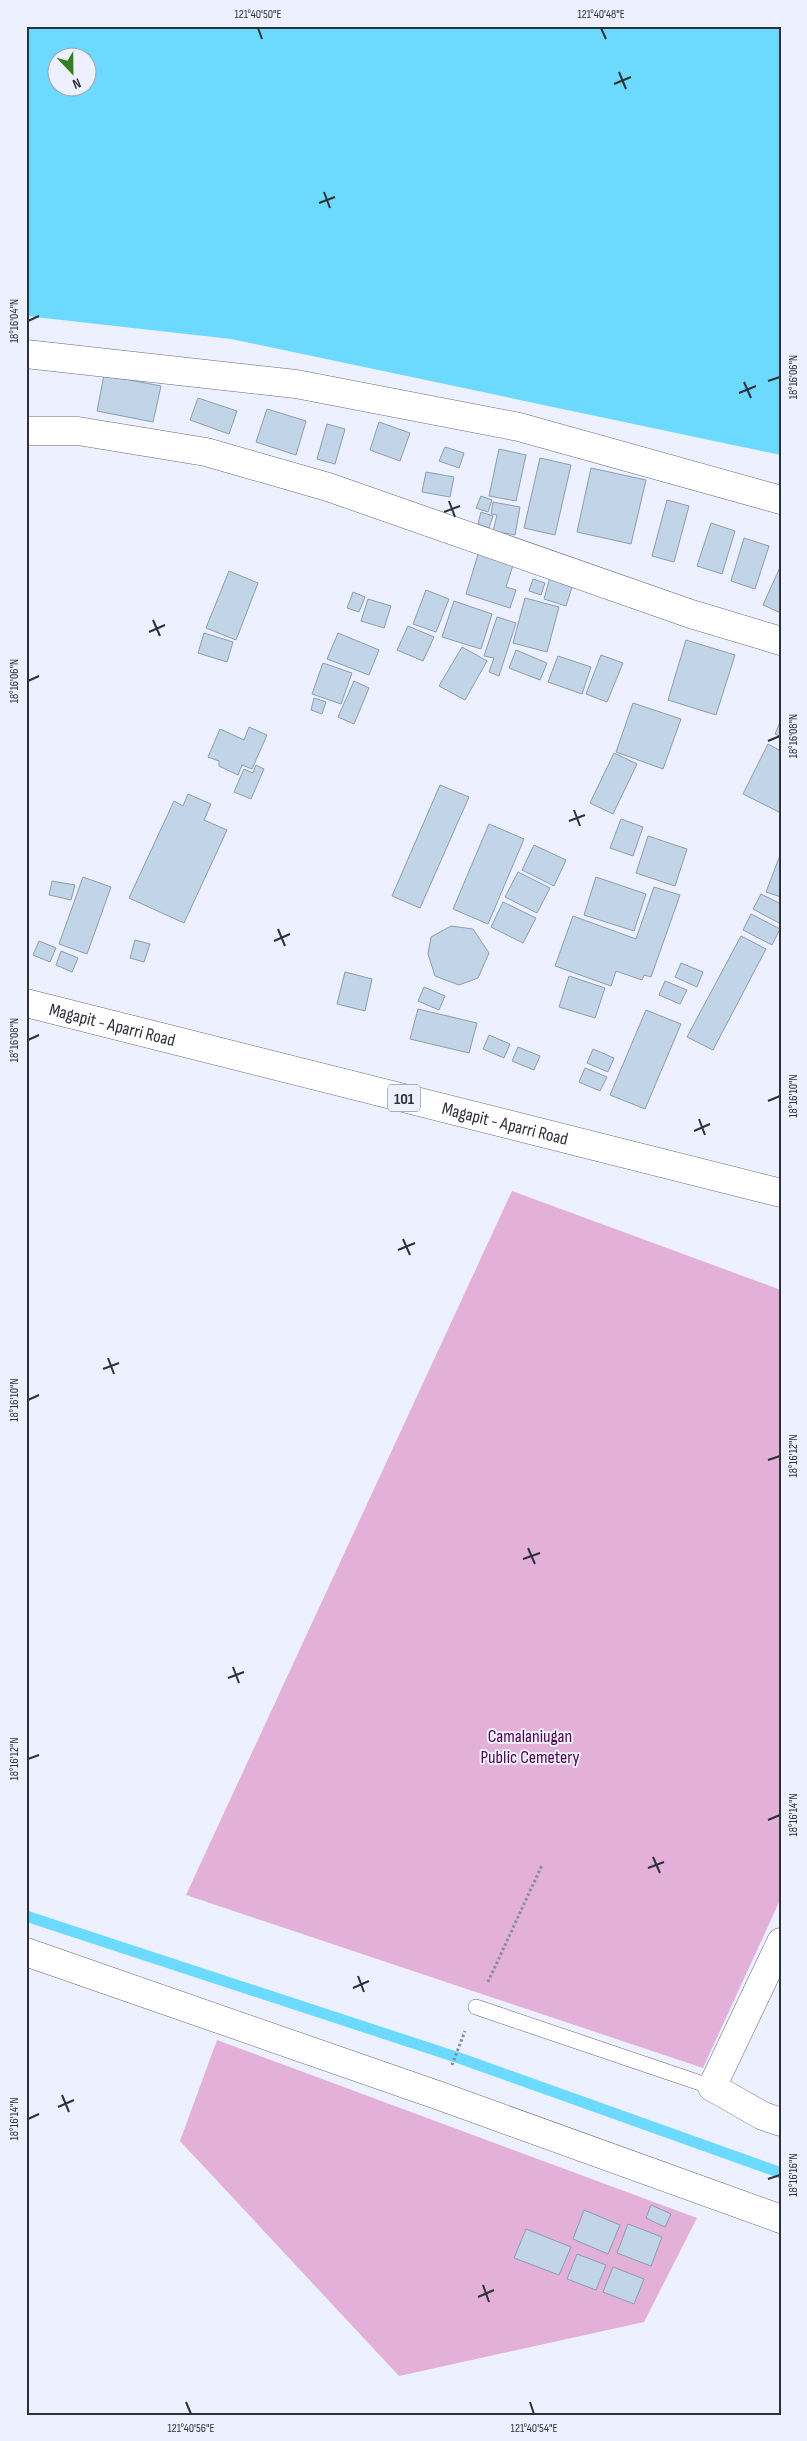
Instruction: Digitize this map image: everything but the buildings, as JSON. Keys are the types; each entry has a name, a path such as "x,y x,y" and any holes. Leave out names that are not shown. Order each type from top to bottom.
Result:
{"street":[{"path":"26,354 296,384 519,427 781,500"},
{"path":"26,431 78,431 206,452 328,487 691,614 781,641"},
{"name":"Magapit - Aparri Road","path":"26,1003 781,1194"},
{"path":"781,1942 712,2087 763,2116 781,2122"},
{"path":"26,1952 440,2096 781,2219"}],"lane":[{"path":"476,2007 712,2087"}],"path":[{"path":"449,2072 462,2038 542,1865"}],"green space":[{"name":"Camalaniugan Public Cemetery","path":"512,1191 781,1290 781,1898 703,2068 186,1895"},
{"path":"217,2040 697,2218 644,2322 399,2376 180,2141"}],"water":[{"path":"26,26 781,26 781,455 231,339 26,316"}],"waterway":[{"path":"26,1916 462,2059 781,2173"}]}
